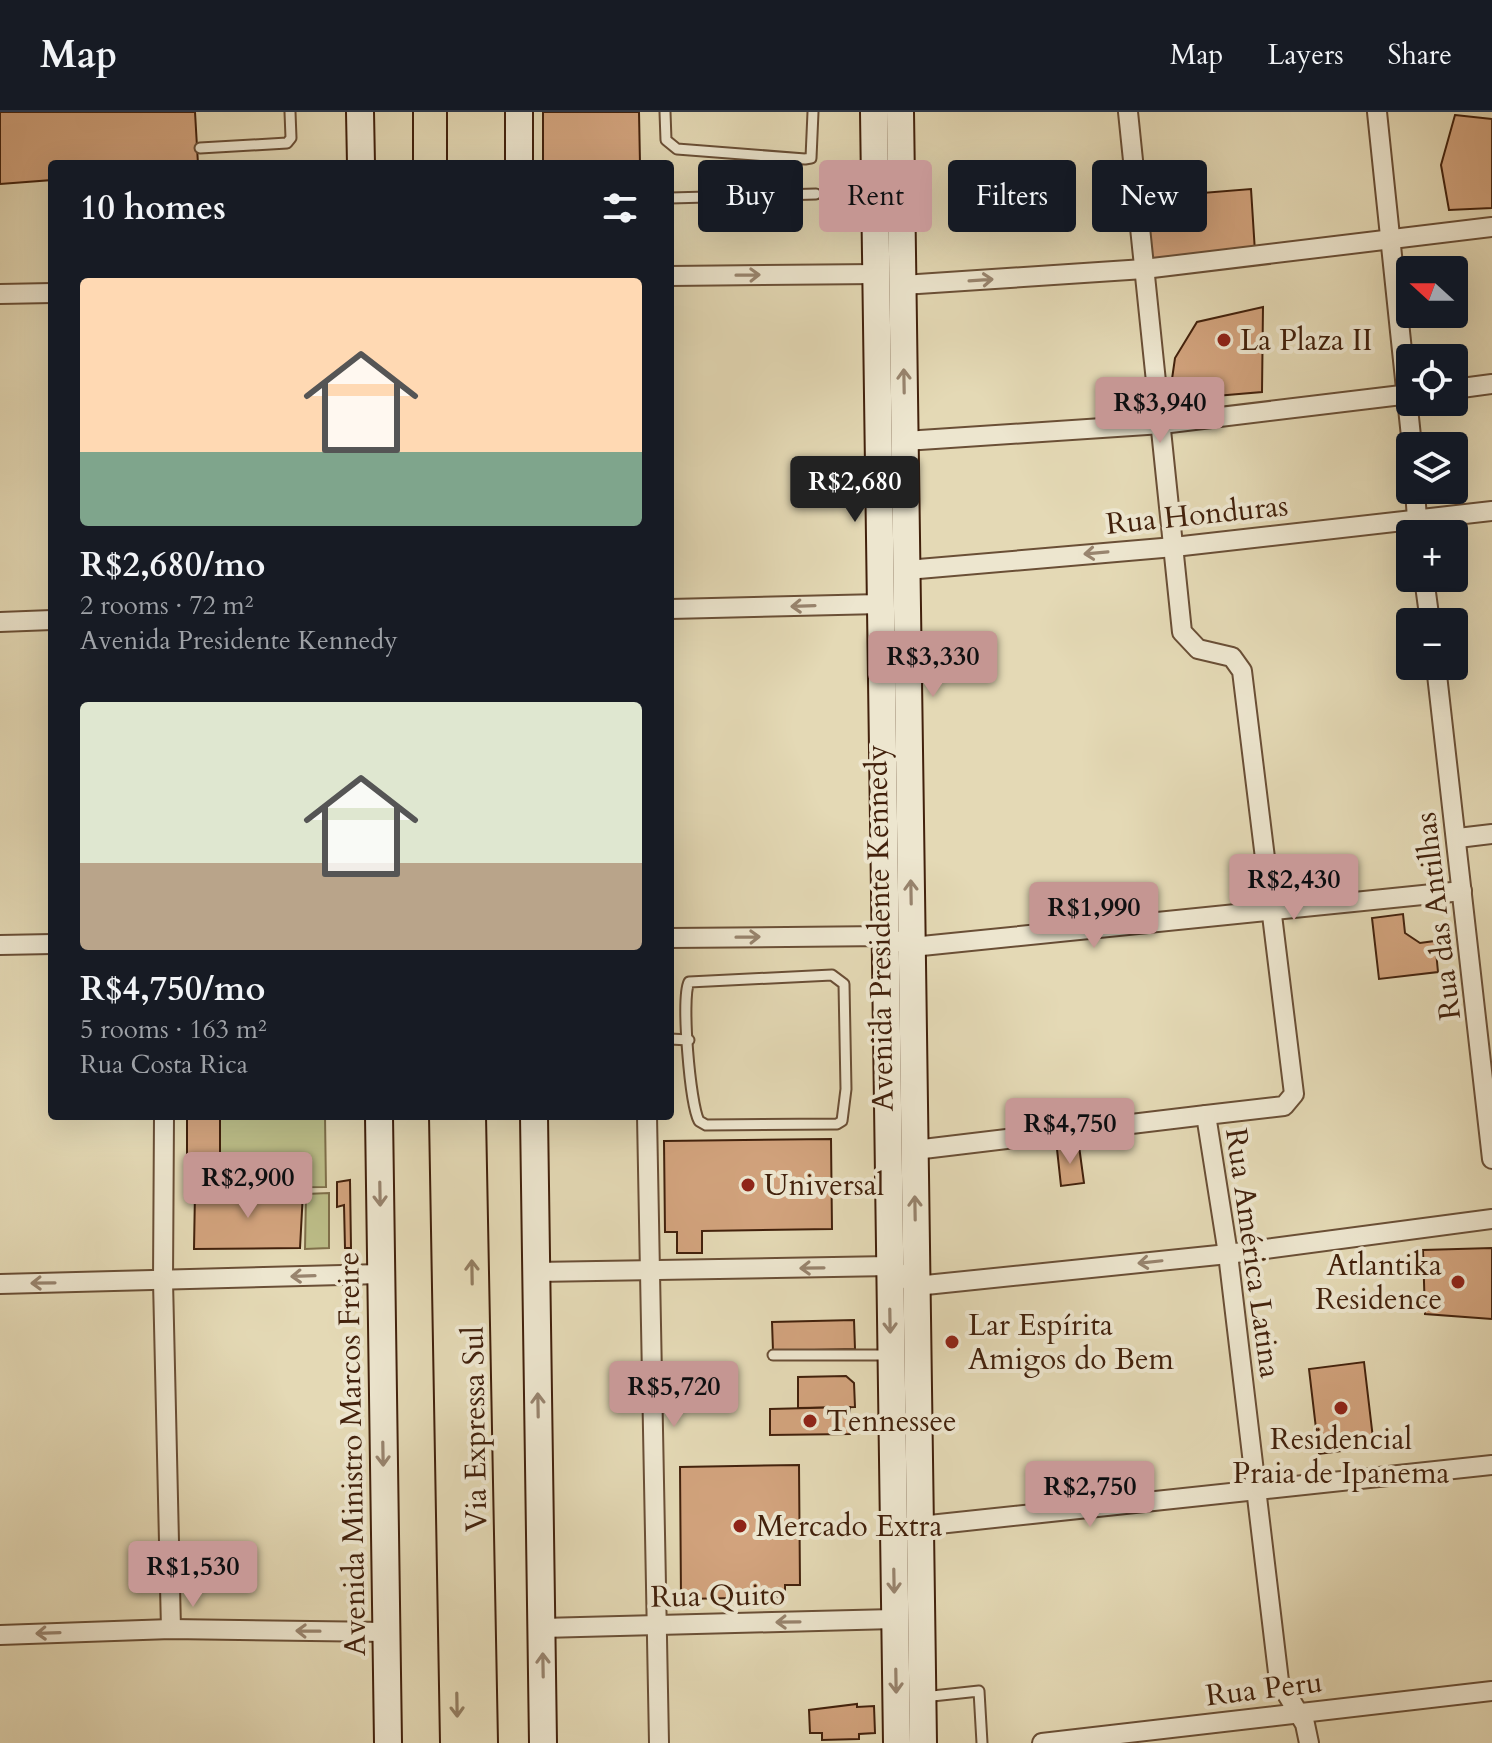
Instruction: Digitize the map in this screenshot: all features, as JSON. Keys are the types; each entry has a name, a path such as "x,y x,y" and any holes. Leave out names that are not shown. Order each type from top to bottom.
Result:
{"highway":[{"path":"430,112 430,160"},
{"path":"451,112 452,160"},
{"name":"Via Expressa Sul","path":"446,1120 467,1573"},
{"name":"Via Expressa Sul","path":"457,1743 467,1610 469,1120"},
{"name":"Via Expressa Sul","path":"467,1610 481,1743"}],"main road":[{"path":"360,112 361,160"},
{"path":"519,112 519,160"},
{"name":"Avenida Presidente Kennedy","path":"874,112 897,1743"},
{"name":"Avenida Presidente Kennedy","path":"900,112 923,1743"},
{"name":"Avenida Ministro Marcos Freire","path":"379,1120 388,1743"},
{"path":"534,1120 543,1743"}],"street":[{"name":"Rua América Latina","path":"1128,112 1182,632 1198,649 1232,657 1242,671 1294,1094 1284,1106 1206,1115 1228,1254 1279,1681 1299,1713 1309,1743"},
{"path":"1377,112 1403,344"},
{"path":"903,285 1144,269 1492,227"},
{"path":"674,276 877,274"},
{"path":"0,294 48,293"},
{"path":"1468,387 1492,384"},
{"path":"905,441 1162,424 1396,396"},
{"name":"Rua Honduras","path":"1453,520 1492,511"},
{"name":"Rua Honduras","path":"907,570 1396,530"},
{"path":"674,609 881,604"},
{"path":"0,622 48,620"},
{"name":"Rua das Antilhas","path":"1438,680 1462,891 1485,1020 1492,1159"},
{"path":"1458,838 1492,834"},
{"path":"674,938 885,936 912,947 1462,891"},
{"path":"0,945 48,944"},
{"path":"915,1150 1206,1115"},
{"path":"164,1120 163,1281 171,1629"},
{"path":"647,1120 659,1743"},
{"path":"536,1272 890,1266 916,1286 1228,1254 1492,1219"},
{"path":"0,1284 381,1274"},
{"path":"920,1526 1492,1465"},
{"name":"Rua Quito","path":"542,1628 894,1619"},
{"path":"0,1635 171,1629 386,1632"},
{"name":"Rua Peru","path":"1042,1743 1492,1691"}],"lane":[{"path":"200,148 287,143 291,138 290,112"},
{"path":"665,112 666,140 677,149 805,159 811,158 813,152 813,112"},
{"path":"674,198 816,194"},
{"path":"832,975 839,978 844,984 845,1015 846,1089 842,1121 837,1124 706,1125 699,1121 689,1040 685,988 693,979 832,975"},
{"path":"674,1039 689,1040"},
{"path":"773,1355 891,1355"},
{"path":"923,1697 979,1691 982,1743"}],"green space":[{"path":"205,1120 325,1120 326,1187 206,1188"},
{"path":"329,1193 329,1248 305,1249 306,1194"}],"building":[{"path":"0,112 195,112 198,160 48,160 48,180 0,184"},
{"path":"543,112 639,112 640,160 543,160"},
{"path":"1455,115 1492,119 1492,208 1449,210 1441,165"},
{"path":"1251,189 1255,252 1146,260 1144,232 1207,232 1207,193"},
{"name":"La Plaza II","path":"1263,307 1262,392 1169,400 1175,358 1197,322"},
{"path":"1403,914 1405,933 1420,943 1435,941 1438,972 1379,979 1372,918"},
{"path":"187,1120 220,1120 220,1179 187,1181"},
{"name":"Universal","path":"831,1139 832,1229 702,1231 702,1253 677,1253 677,1232 665,1232 664,1141"},
{"path":"1079,1146 1084,1183 1061,1186 1057,1149"},
{"path":"350,1180 351,1248 345,1248 344,1205 337,1207 337,1182"},
{"path":"195,1192 303,1192 300,1248 194,1249"},
{"name":"Atlantika Residence","path":"1492,1248 1492,1319 1425,1314 1423,1250"},
{"path":"854,1320 855,1349 773,1351 772,1322"},
{"name":"Residencial Praia de Ipanema","path":"1364,1362 1374,1447 1319,1454 1309,1369"},
{"path":"846,1376 854,1383 855,1407 798,1408 798,1377"},
{"name":"Tennessee","path":"850,1407 850,1434 770,1435 770,1409"},
{"name":"Mercado Extra","path":"799,1465 800,1585 785,1585 785,1597 681,1599 680,1467"},
{"path":"857,1704 857,1707 874,1706 875,1733 859,1734 859,1739 822,1740 822,1733 810,1733 809,1710"}],"place":[{"name":"La Plaza II","path":"1224,340"},
{"name":"Universal","path":"748,1185"},
{"name":"Atlantika Residence","path":"1458,1282"},
{"name":"Lar Espírita Amigos do Bem","path":"952,1342"},
{"name":"Residencial Praia de Ipanema","path":"1341,1408"},
{"name":"Tennessee","path":"810,1421"},
{"name":"Mercado Extra","path":"740,1526"}]}
